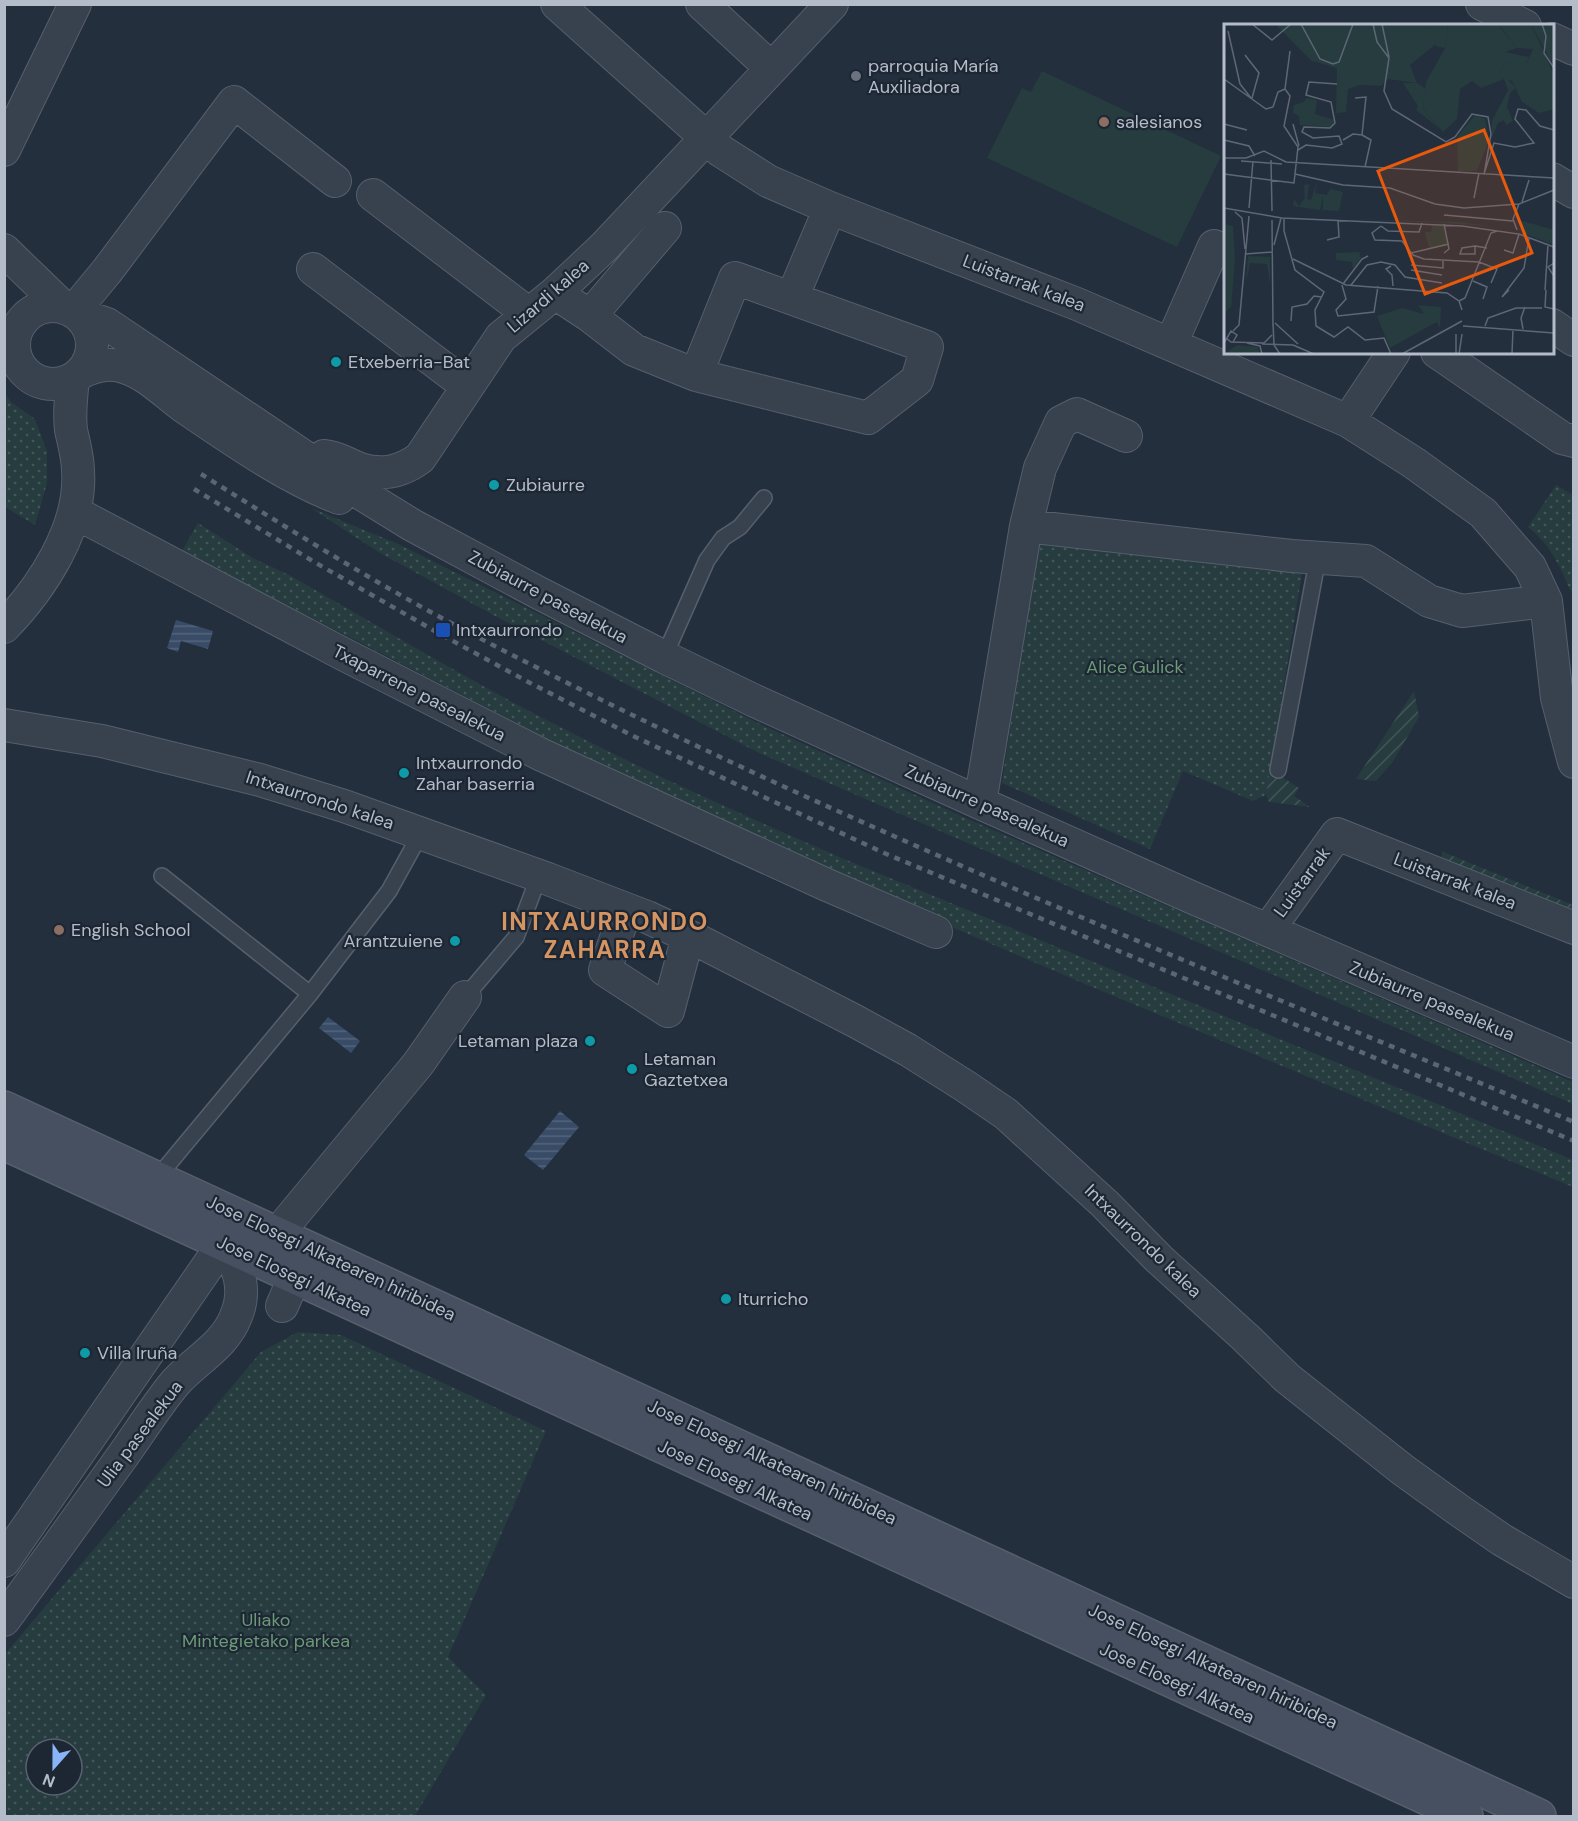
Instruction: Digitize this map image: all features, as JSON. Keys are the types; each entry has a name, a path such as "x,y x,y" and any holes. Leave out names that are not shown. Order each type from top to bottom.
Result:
{"main road":[{"name":"Jose Elosegi Alkatearen hiribidea","path":"4,1108 1539,1816"},
{"name":"Jose Elosegi Alkatea","path":"4,1143 223,1244 288,1291 329,1293 1466,1816"}],"street":[{"path":"4,150 75,4"},
{"name":"Luistarrak kalea","path":"557,4 721,151 768,181 830,208 1077,303 1347,421 1414,463 1483,513 1530,567 1546,601 1557,698 1574,762"},
{"path":"702,4 771,68"},
{"name":"Lizardi kalea","path":"232,438 255,438 280,453 333,457 376,473 393,472 408,467 420,458 501,337 555,293 604,247 832,4"},
{"path":"1482,4 1521,24"},
{"path":"1554,40 1574,49"},
{"path":"69,310 107,271 234,102 335,181"},
{"path":"1554,180 1574,192"},
{"path":"373,195 529,314"},
{"path":"792,298 830,208"},
{"path":"590,316 665,228"},
{"path":"1171,344 1220,248"},
{"name":"Zubiaurre pasealekua","path":"12,258 69,310 107,324 339,480 412,525 537,592 755,701 980,803 1574,1062"},
{"name":"Zubiaurre pasealekua","path":"12,258 26,292 23,320"},
{"path":"313,269 467,386"},
{"path":"555,293 590,316 633,350 696,375 868,418 917,380 927,347 735,278 696,375"},
{"path":"52,306 69,310 82,319 89,329 92,351 89,362 78,375 62,384 50,385 38,382 20,368 15,357 16,332 23,320 42,308 52,306"},
{"path":"1554,326 1574,340"},
{"path":"1347,421 1393,354"},
{"path":"1440,354 1562,438 1574,441"},
{"name":"Zubiaurre pasealekua","path":"78,375 103,365 125,367 136,372 183,406 290,475 320,490 412,525"},
{"path":"4,627 34,591 55,559 74,512 79,474 71,429 70,404 78,375"},
{"path":"38,382 57,405 71,429"},
{"path":"980,803 1026,526 1040,468 1061,422 1077,414 1126,436"},
{"name":"Txaparrene pasealekua","path":"74,512 343,654 542,755 936,932"},
{"path":"1026,526 1366,561 1429,601 1462,611 1546,601"},
{"name":"Intxaurrondo kalea","path":"4,725 102,741 260,780 344,806 626,909 688,936 855,1021 908,1050 1006,1114 1097,1197 1287,1378 1403,1470 1460,1511 1512,1546 1574,1582"},
{"name":"Luistarrak kalea","path":"1337,834 1574,928"},
{"name":"Luistarrak","path":"1268,930 1337,834"},
{"path":"626,909 605,970 668,1011 688,936"},
{"path":"218,1344 288,1291 296,1266 294,1254 285,1238 278,1233 418,1064 465,997"},
{"path":"4,1561 223,1244"},
{"name":"Ulia pasealekua","path":"4,1620 176,1382 230,1330 241,1298 241,1283 232,1255 223,1244"}],"lane":[{"path":"664,657 707,560 723,538 740,527 764,498"},
{"path":"1278,770 1318,557"},
{"path":"157,1178 310,994 390,891 421,833"},
{"path":"162,876 310,994"},
{"path":"465,997 516,937 539,876"}],"green space":[{"path":"1042,71 1221,156 1177,247 987,158 1022,88 1031,92"},
{"path":"4,392 11,402 35,419 47,451 47,483 35,525 5,507"},
{"path":"1556,485 1573,495 1573,592 1548,548 1528,527"},
{"path":"311,508 398,544 762,725 970,820 1573,1082 1573,1104 759,753 497,617 380,553"},
{"path":"198,523 253,558 291,576 431,657 556,725 638,765 844,859 1573,1160 1573,1187 886,899 614,773 182,551"},
{"name":"Alice Gulick","path":"1037,543 1303,567 1266,795 1253,801 1183,771 1150,849 1002,783"},
{"path":"1414,691 1419,717 1392,763 1376,781 1356,779"},
{"path":"1270,769 1299,788 1294,796 1310,807 1269,802 1266,795"},
{"path":"1443,852 1573,905 1573,916 1439,863"},
{"name":"Uliako Mintegietako parkea","path":"298,1332 341,1335 546,1431 448,1657 486,1695 415,1816 5,1816 5,1654 261,1352"}],"water":[{"path":"176,620 213,631 208,649 181,641 178,652 167,648"},
{"path":"328,1017 360,1041 351,1053 319,1028"},
{"path":"560,1111 579,1127 543,1170 524,1155"}],"railway":[{"path":"201,474 419,606 588,693 726,760 1006,885 1574,1122"},
{"path":"194,489 316,563 440,634 633,736 884,853 1574,1141"}],"place":[{"name":"parroquia María Auxiliadora","path":"856,76"},
{"name":"salesianos","path":"1104,122"},
{"name":"Etxeberria-Bat","path":"336,362"},
{"name":"Zubiaurre","path":"494,485"},
{"name":"Intxaurrondo","path":"443,630"},
{"name":"Intxaurrondo Zahar baserria","path":"404,773"},
{"name":"English School","path":"59,930"},
{"name":"Arantzuiene","path":"455,941"},
{"name":"Letaman plaza","path":"590,1041"},
{"name":"Letaman Gaztetxea","path":"632,1069"},
{"name":"Iturricho","path":"726,1299"},
{"name":"Villa Iruña","path":"85,1353"}],"district":[{"name":"INTXAURRONDO ZAHARRA","path":"605,936"}]}
